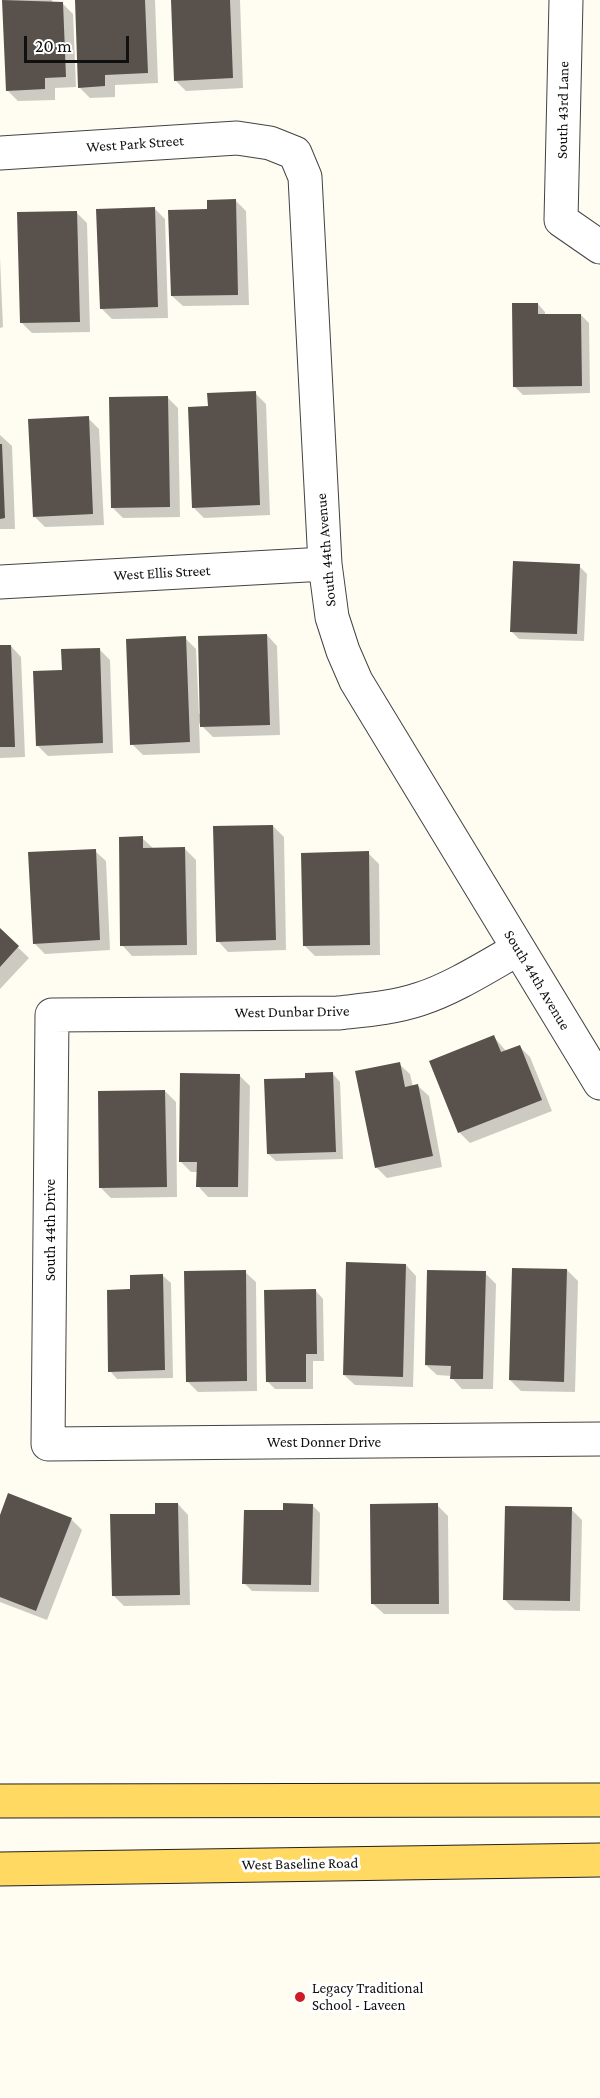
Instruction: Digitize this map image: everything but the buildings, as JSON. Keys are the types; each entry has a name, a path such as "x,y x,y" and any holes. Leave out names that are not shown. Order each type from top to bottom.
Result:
{"main road":[{"path":"0,1801 600,1800"},
{"name":"West Baseline Road","path":"0,1869 600,1860"}],"street":[{"name":"South 43rd Lane","path":"566,0 561,220 600,247"},
{"name":"West Park Street","path":"0,153 237,138 270,143"},
{"name":"South 44th Avenue","path":"270,143 295,153 305,177 325,564 332,616 343,651 356,681 600,1083"},
{"name":"West Ellis Street","path":"0,582 325,564"},
{"name":"West Dunbar Drive","path":"52,1015 338,1013 381,1009 421,999 470,976 518,949"},
{"name":"South 44th Drive","path":"48,1444 52,1015"},
{"name":"West Donner Drive","path":"48,1444 600,1440"}],"place":[{"name":"Legacy Traditional School - Laveen","path":"300,1997"}]}
